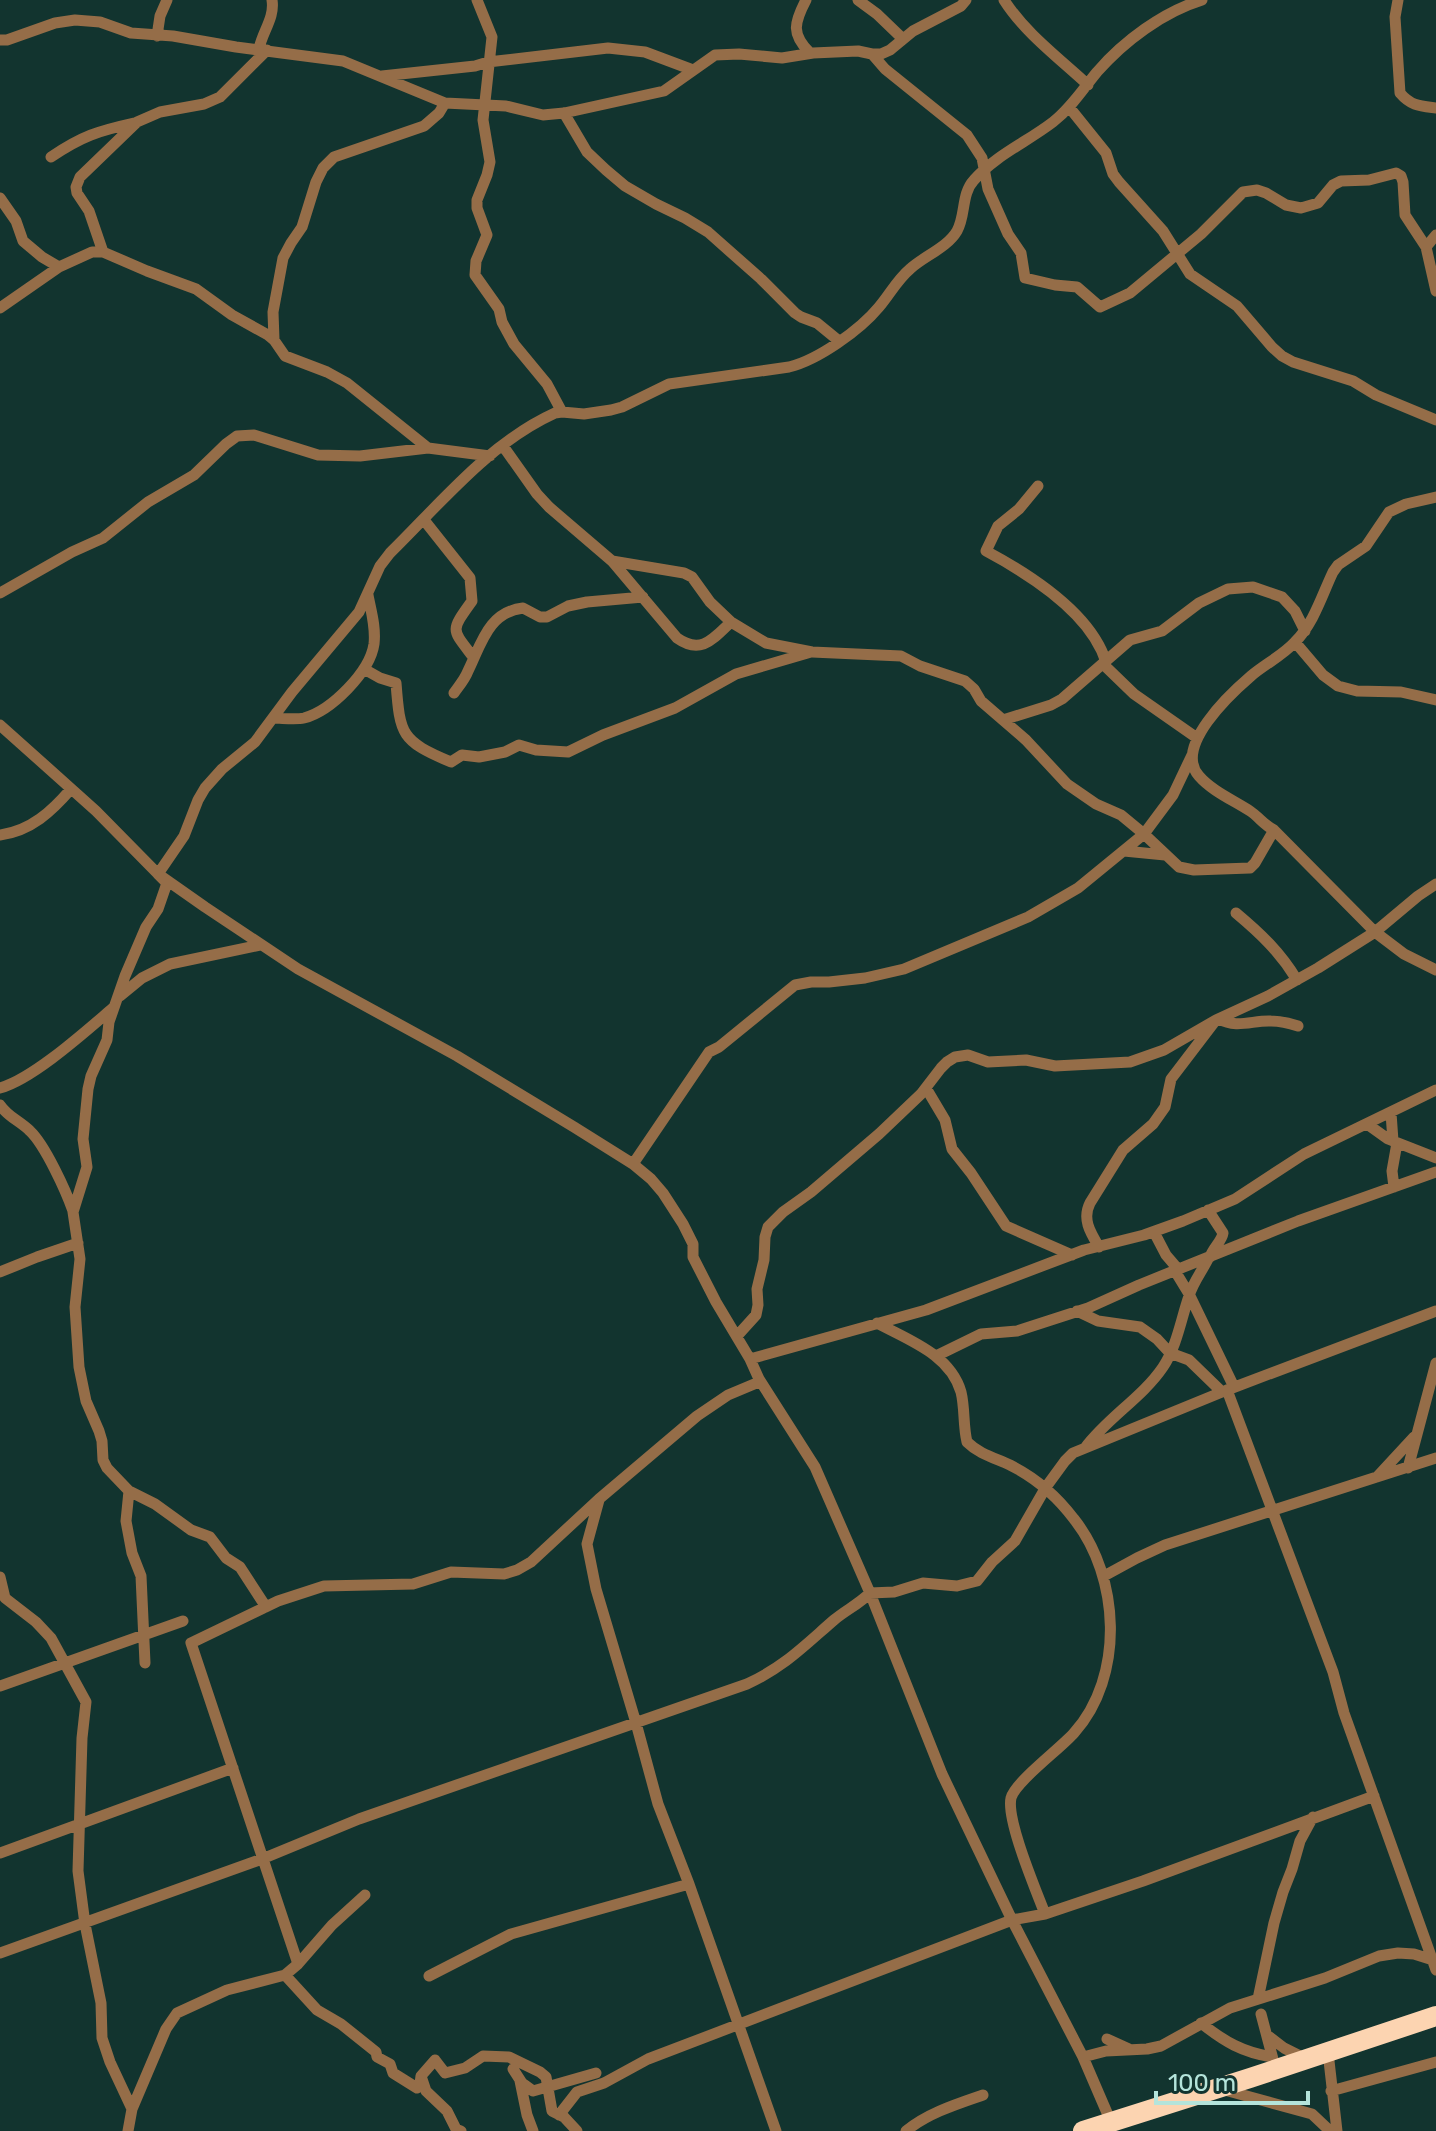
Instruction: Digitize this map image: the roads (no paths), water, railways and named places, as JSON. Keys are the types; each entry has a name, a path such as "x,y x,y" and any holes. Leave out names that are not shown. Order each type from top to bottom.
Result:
{"highway":[{"path":"1083,2131 1218,2088 1274,2063 1306,2059 1436,2016"}],"street":[{"path":"157,36 160,16 167,0"},
{"path":"263,50 261,39 273,12 272,0"},
{"path":"477,0 492,37 483,104 483,129 490,162 477,200 487,235 476,261 475,275 499,309 514,344 547,384 562,412"},
{"path":"806,0 797,16 796,34 810,53"},
{"path":"858,0 903,39"},
{"path":"0,40 55,23 75,20 100,22 131,33 173,36 343,61 445,103 506,106 543,115 664,91 715,55 782,58 810,53 858,51 872,54 890,50 913,31 961,6 966,0"},
{"path":"1004,0 1037,39 1088,85"},
{"path":"158,874 184,836 205,788 222,769 255,742 359,612 380,566 390,553 466,477 515,435 535,422 562,412 584,414 622,407 669,384 789,367 811,360 874,313 910,268 952,237 960,225 967,190 972,182 1010,149 1054,121 1120,50 1182,6 1202,0"},
{"path":"1398,0 1395,17 1400,93 1415,105 1436,108"},
{"path":"381,76 608,48 645,52 693,70"},
{"path":"51,157 98,131 137,122 160,112 204,104 220,97 263,50"},
{"path":"872,54 885,69 967,135 982,158 988,189 1008,234 1021,253 1025,278 1077,287 1100,307 1130,293 1243,192 1257,190 1291,207 1301,208 1318,203 1333,185 1341,181 1369,180 1393,173 1401,176 1405,215 1426,247 1436,291"},
{"path":"274,340 273,312 283,258 302,227 316,182 327,161 424,126 445,103"},
{"path":"1069,107 1106,153 1113,174 1163,231 1190,274 1237,306 1272,347 1293,362 1353,381 1376,395 1436,420"},
{"path":"564,113 587,152 625,186 697,224 795,313 817,323 839,341"},
{"path":"103,252 89,211 77,193 77,182 137,122"},
{"path":"0,198 16,221 23,241 59,267"},
{"path":"1426,247 1436,235"},
{"path":"0,308 59,267 92,252 103,252 196,289 274,340 285,356 347,383 428,448"},
{"path":"0,593 103,538 148,502 194,475 237,436 254,435 318,455 360,456 428,448 490,456"},
{"path":"503,446 537,494 612,561 677,638 686,644 699,646 710,642 731,622"},
{"path":"1038,486 1019,509 998,526 986,551 1034,580 1082,620 1102,647 1105,663 1134,694 1197,738"},
{"path":"633,1164 709,1052 795,985 865,978 904,969 1028,917 1078,888 1124,851 1144,834 1173,795 1197,738 1214,714 1251,676 1305,631 1338,565 1366,546 1389,512 1406,504 1436,497"},
{"path":"424,520 470,578 472,601 456,624 455,634 474,658"},
{"path":"612,561 692,577 710,602 731,622 766,643 812,652 901,656 920,666 965,681 981,701 1026,740 1067,784 1096,804 1121,815 1179,867 1194,870 1250,868 1274,830"},
{"path":"1003,720 1062,699 1130,640 1162,631 1199,603 1220,592 1253,587 1282,597 1295,611 1305,631"},
{"path":"273,718 302,719 322,710 364,669 374,648 375,631 368,595"},
{"path":"454,693 467,673 483,636 504,614 523,608 540,617 547,617 568,606 587,602 643,597"},
{"path":"1295,642 1323,675 1338,686 1357,691 1401,692 1436,700"},
{"path":"364,669 396,683 404,734 428,752 451,762 462,755 479,757 505,752 519,745 536,750 568,752 595,738 675,708 736,674 812,652"},
{"path":"0,725 96,811 167,883 115,1003 107,1040 91,1076 83,1139 87,1167 73,1212"},
{"path":"1192,755 1199,777 1274,830 1375,932 1404,954 1436,970"},
{"path":"0,835 34,823 51,812 71,789"},
{"path":"1124,851 1165,855"},
{"path":"158,874 260,945 358,1004 457,1056 633,1164 663,1193 693,1244 693,1257 716,1302 759,1379 815,1467 870,1593 942,1774 1012,1920 1083,2057 1111,2122"},
{"path":"737,1336 756,1315 757,1289 768,1227 879,1134 955,1057 968,1055 988,1062 1026,1060 1063,1066 1130,1062 1164,1050 1297,980 1375,932 1436,884"},
{"path":"1236,913 1282,956 1297,980"},
{"path":"0,1088 12,1085 85,1032 142,978 170,964 260,945"},
{"path":"1218,1020 1240,1025 1272,1021 1298,1026"},
{"path":"1099,1247 1085,1218 1090,1203 1123,1150 1153,1124 1165,1107 1171,1079 1218,1020"},
{"path":"926,1088 945,1120 952,1149 1006,1226 1072,1255"},
{"path":"750,1359 926,1310 1072,1255 1154,1232 1247,1192 1304,1154 1436,1090"},
{"path":"0,1105 31,1131 66,1193 73,1212 80,1259 75,1307 81,1383 102,1441 105,1465 129,1491 155,1504 191,1530 210,1537 226,1558 240,1567 266,1607"},
{"path":"1391,1113 1395,1142 1394,1187"},
{"path":"1367,1124 1395,1142 1436,1158"},
{"path":"936,1356 981,1334 1017,1331 1077,1311 1298,1221 1436,1172"},
{"path":"1085,1448 1165,1364 1184,1318 1189,1294 1222,1237 1227,1202"},
{"path":"1208,1210 1222,1231"},
{"path":"1154,1232 1189,1294 1274,1510 1374,1796 1431,1941 1434,1965"},
{"path":"0,1272 78,1243"},
{"path":"1077,1311 1098,1321 1140,1327 1170,1353 1189,1360 1228,1390"},
{"path":"0,1953 262,1859 359,1819 747,1684 797,1654 838,1616 861,1603 870,1593 894,1592 923,1583 957,1586 977,1581 1015,1541 1046,1487 1073,1453 1436,1311"},
{"path":"877,1323 912,1341 948,1367 961,1392 967,1442 1046,1487 1082,1529 1104,1576 1110,1634 1108,1657 1097,1698 1075,1732 1021,1783 1011,1798 1014,1823 1045,1914"},
{"path":"1408,1468 1436,1363"},
{"path":"298,1964 191,1643 278,1601 324,1586 413,1584 451,1572 504,1574 531,1562 697,1416 728,1395 759,1382 759,1379"},
{"path":"1377,1478 1416,1436"},
{"path":"1104,1576 1165,1545 1436,1458"},
{"path":"129,1491 126,1521 132,1553 141,1576 145,1663"},
{"path":"599,1499 587,1544 596,1589 658,1804 776,2131"},
{"path":"0,1577 5,1598 45,1630 56,1644 87,1707 82,1738 78,1871 101,2003 102,2038 132,2109"},
{"path":"0,1686 183,1621"},
{"path":"0,1853 233,1768"},
{"path":"559,2115 572,2097 583,2089 604,2083 648,2059 739,2023 1012,1920 1045,1914 1374,1796"},
{"path":"1258,1999 1283,1892 1300,1841 1313,1817"},
{"path":"429,1976 511,1934 689,1884"},
{"path":"128,2131 132,2109 166,2029 177,2013 227,1990 285,1975 365,1895"},
{"path":"1083,2057 1106,2051 1161,2046 1230,2008 1325,1978 1379,1956 1414,1954 1434,1965"},
{"path":"285,1975 317,2010 341,2024 376,2052 377,2057 390,2064 393,2073 417,2088 421,2076 435,2060 445,2073 465,2068 483,2056 509,2057 546,2077 552,2111 564,2117 577,2131"},
{"path":"1261,2014 1274,2063"},
{"path":"1201,2023 1225,2042 1274,2063"},
{"path":"1267,2035 1306,2059"},
{"path":"1107,2039 1130,2049"},
{"path":"1328,2052 1337,2131"},
{"path":"1331,2091 1436,2062"},
{"path":"513,2069 520,2081 533,2131"},
{"path":"520,2081 533,2091 596,2073"},
{"path":"421,2076 426,2091 447,2111 456,2129 461,2131"},
{"path":"1218,2088 1312,2114 1330,2131"},
{"path":"906,2131 952,2105 983,2095"}]}
